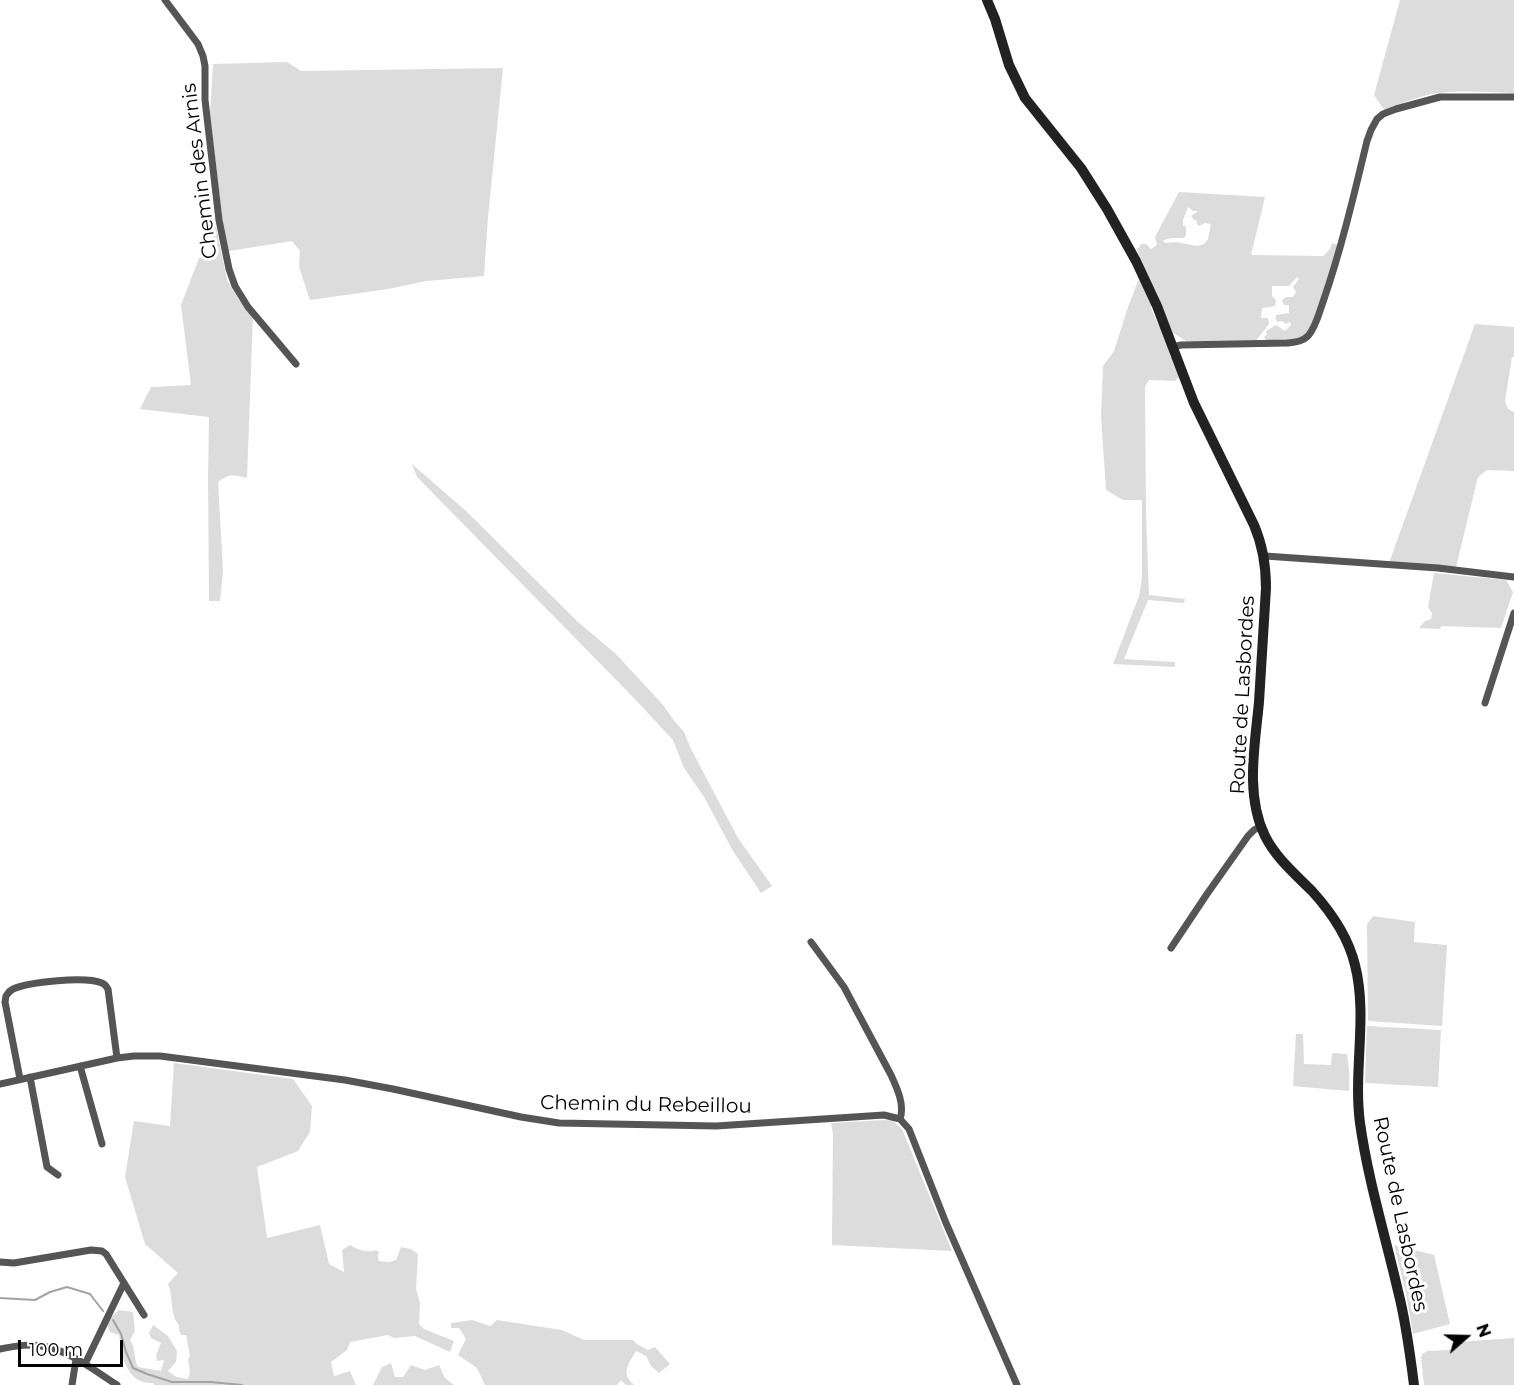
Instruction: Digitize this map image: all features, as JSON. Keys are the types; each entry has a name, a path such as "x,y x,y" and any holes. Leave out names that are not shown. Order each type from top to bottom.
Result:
{"street":[{"name":"Chemin des Arnis","path":"165,0 198,44 203,56 205,100 219,220 229,269 235,286 248,307 296,364"},
{"name":"Route de Lasbordes","path":"987,0 1009,65 1018,83 1035,110 1081,168 1136,261 1194,403 1254,525 1264,556 1266,588 1254,772 1255,802 1266,837 1281,859 1314,893 1336,921 1349,944 1354,961 1360,999 1358,1084 1360,1124 1375,1198 1404,1317 1414,1385"},
{"path":"1173,347 1287,343 1304,339 1314,326 1326,291 1371,130 1377,119 1396,109 1440,97 1514,97"},
{"path":"1264,556 1438,568 1514,577"},
{"path":"1485,703 1514,613"},
{"path":"1171,948 1248,836 1261,826"},
{"path":"811,942 844,987 891,1075 902,1109 900,1119 909,1129 946,1223 1017,1385"},
{"path":"20,1079 4,992 13,989 59,980 105,984 108,989 117,1058"},
{"name":"Chemin du Rebeillou","path":"0,1084 117,1058 160,1056 315,1076 393,1089 559,1123 709,1126 874,1115 900,1119"},
{"path":"80,1066 102,1144"},
{"path":"30,1077 47,1167 58,1175"},
{"path":"0,1262 14,1263 96,1249 102,1251 144,1316"},
{"path":"85,1364 124,1282"},
{"path":"0,1349 18,1346 50,1347 85,1364 117,1385"},
{"path":"72,1385 75,1359"}],"shaded area":[{"path":"1400,0 1514,0 1514,93 1466,91 1438,93 1384,110 1374,95"},
{"path":"287,62 301,71 503,68 484,276 426,281 310,300 299,267 300,251 292,241 229,251 223,226 210,113 213,64"},
{"path":"1179,192 1265,197 1251,255 1323,256 1332,243 1339,245 1310,331 1303,338 1267,341 1264,337 1267,334 1266,331 1276,325 1285,331 1291,325 1290,322 1286,324 1282,321 1277,322 1275,317 1289,313 1289,305 1284,305 1282,300 1286,297 1293,297 1296,292 1293,287 1299,279 1297,277 1289,286 1272,286 1272,296 1276,300 1275,306 1262,308 1261,318 1268,318 1269,324 1255,342 1186,341 1173,333 1137,250 1141,244 1146,244 1151,249 1157,245 1155,237","holes":["1188,207 1197,211 1191,216 1199,226 1205,223 1211,224 1208,239 1204,244 1197,246 1176,242 1165,243 1164,240 1171,238 1184,238 1186,226 1183,226 1183,220"]},
{"path":"213,211 227,280 239,300 253,315 247,478 232,476 225,477 218,482 223,571 220,601 209,601 209,417 140,409 151,387 191,385 181,305 199,258 215,254 208,220"},
{"path":"1144,279 1152,295 1151,308 1158,324 1163,329 1170,356 1177,365 1180,376 1175,381 1149,380 1145,387 1149,595 1185,599 1184,603 1148,600 1124,659 1175,662 1175,667 1113,664 1139,596 1142,579 1142,500 1123,500 1106,490 1101,417 1103,366 1114,351 1138,281"},
{"path":"1475,324 1514,327 1514,357 1512,357 1505,401 1508,409 1514,412 1514,471 1487,470 1478,477 1456,567 1389,563"},
{"path":"412,464 466,511 578,622 616,654 663,705 684,732 738,838 772,886 761,893 733,851 704,797 684,768 673,740 417,477"},
{"path":"1434,573 1506,580 1513,592 1501,628 1442,626 1439,629 1419,628 1425,621 1431,619 1432,613 1428,607"},
{"path":"1373,916 1415,922 1414,942 1447,945 1442,1026 1368,1021 1367,924"},
{"path":"1367,1026 1441,1030 1438,1087 1365,1083"},
{"path":"1296,1034 1303,1034 1304,1064 1331,1065 1332,1054 1347,1054 1349,1091 1293,1086"},
{"path":"174,1063 293,1079 312,1106 310,1132 298,1151 257,1167 267,1238 320,1225 329,1264 344,1272 342,1250 350,1245 362,1250 376,1250 379,1252 379,1261 389,1262 396,1260 401,1247 411,1249 418,1254 416,1289 420,1303 419,1324 424,1329 454,1341 450,1352 415,1336 394,1338 388,1335 350,1342 347,1350 331,1362 334,1376 350,1371 356,1385 154,1385 154,1383 137,1379 131,1374 124,1360 119,1335 110,1332 106,1322 119,1310 133,1312 135,1331 130,1340 138,1367 161,1371 164,1360 157,1361 156,1355 161,1343 151,1338 149,1333 153,1325 168,1336 177,1351 176,1362 168,1371 176,1377 188,1379 190,1372 186,1335 181,1335 179,1330 168,1284 178,1273 145,1244 125,1177 134,1121 170,1126"},
{"path":"893,1121 902,1129 952,1251 832,1245 833,1134 831,1123"},
{"path":"1394,1245 1434,1255 1450,1324 1413,1334"},
{"path":"472,1320 490,1326 497,1320 562,1330 584,1340 633,1340 648,1350 655,1347 670,1364 659,1373 651,1366 646,1356 636,1351 627,1368 627,1376 634,1385 626,1385 621,1380 617,1385 485,1385 477,1368 458,1355 466,1339 459,1328 451,1328 451,1323"},
{"path":"1514,1338 1514,1385 1424,1385 1421,1358 1422,1354 1427,1351 1449,1350 1458,1342"},
{"path":"391,1363 395,1377 403,1377 411,1365 425,1370 439,1365 445,1378 454,1385 373,1385 382,1367"}],"waterway":[{"path":"0,1298 35,1300 67,1287 90,1294 103,1311"},
{"path":"113,1320 121,1334 133,1368 172,1382 242,1385"}]}
